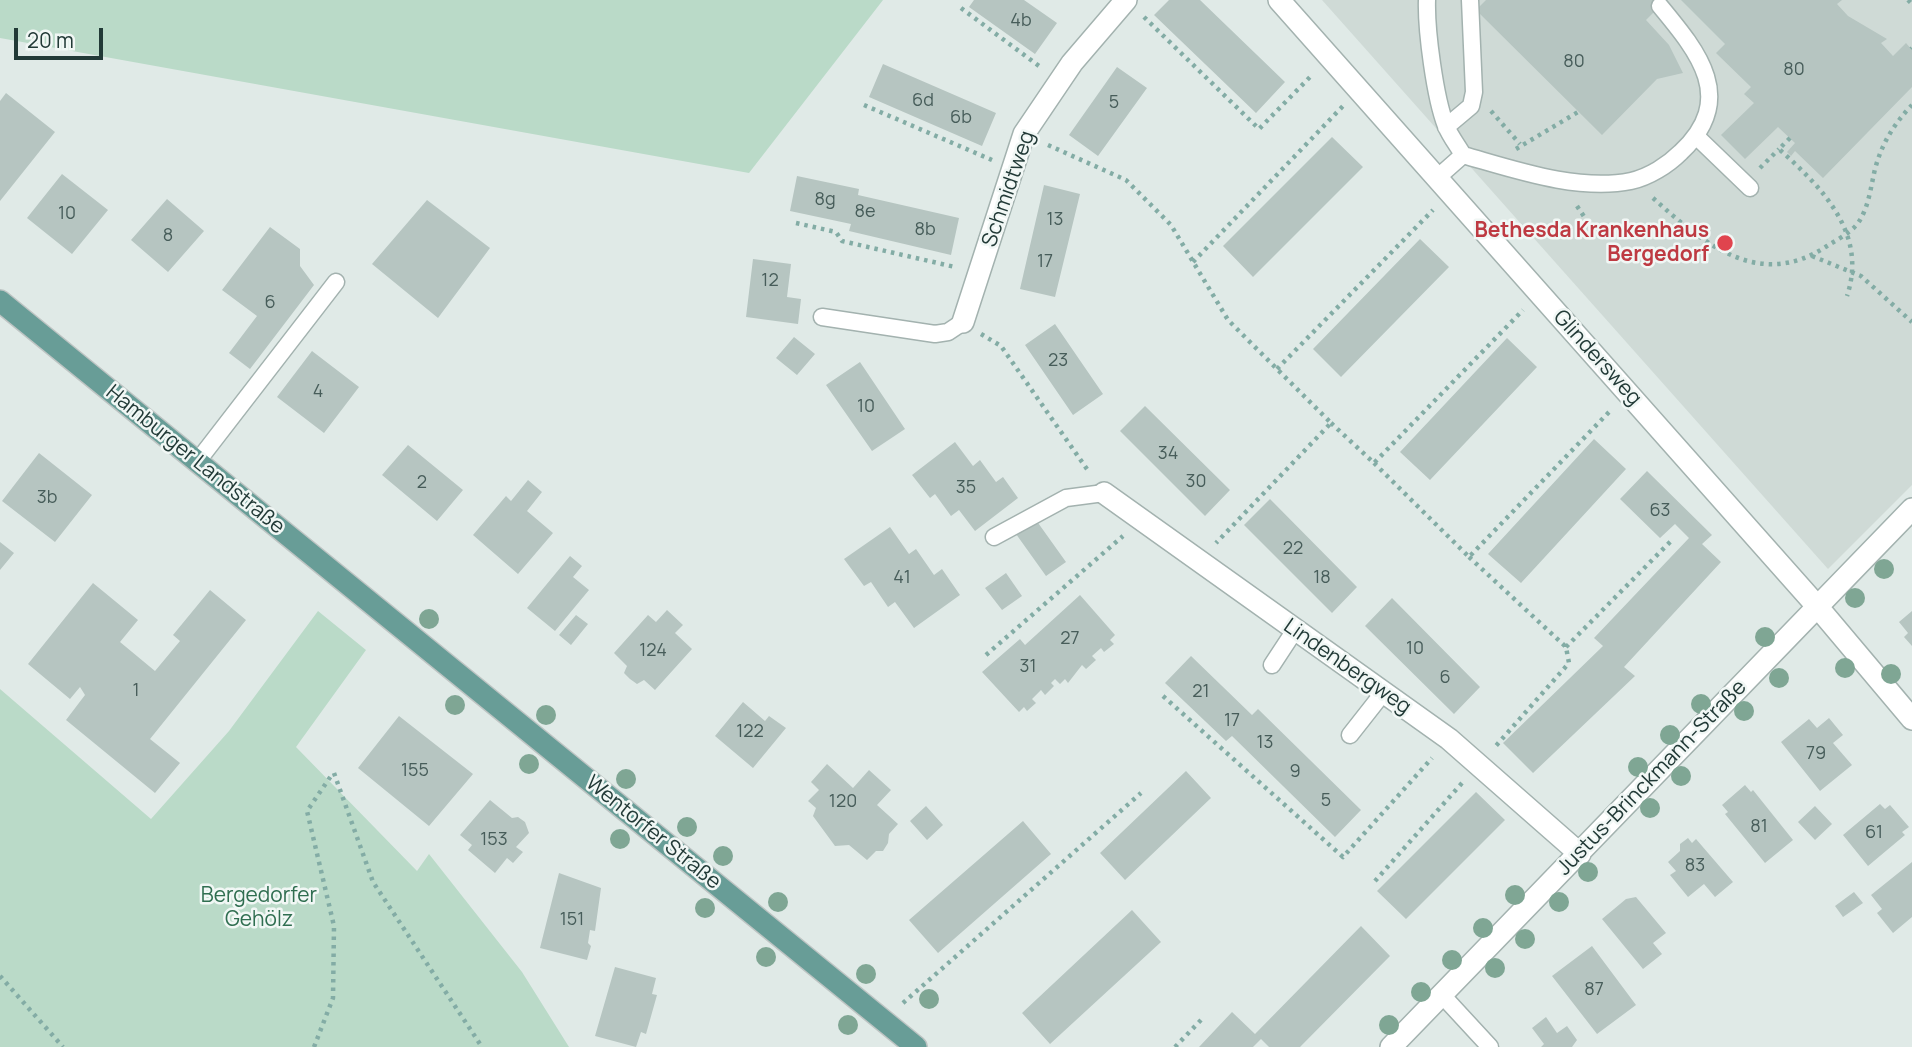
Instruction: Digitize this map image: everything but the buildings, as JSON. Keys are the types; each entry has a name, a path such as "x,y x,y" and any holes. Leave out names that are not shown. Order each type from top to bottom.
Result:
{"main road":[{"name":"Hamburger Landstraße","path":"0,301 389,618"},
{"name":"Wentorfer Straße","path":"389,618 916,1047"}],"street":[{"name":"Glindersweg","path":"1279,0 1816,606 1912,719"},
{"name":"Schmidtweg","path":"963,322 1024,134 1059,82 1131,5"},
{"name":"Lindenbergweg","path":"1104,493 1449,739 1580,854"},
{"name":"Justus-Brinckmann-Straße","path":"1391,1047 1912,509"}],"lane":[{"path":"1427,0 1426,18 1446,127 1463,155 1572,181 1637,179 1652,173 1676,157 1698,137 1707,115 1709,96 1704,70 1696,50 1660,6"},
{"path":"1446,127 1471,106 1474,92 1470,0"},
{"path":"1698,137 1750,188"},
{"path":"1443,185 1463,155"},
{"path":"197,461 336,282"},
{"path":"822,317 935,334 956,329 963,322"},
{"path":"995,537 1066,498 1104,493"},
{"path":"1272,665 1295,630"},
{"path":"1350,735 1384,692"},
{"path":"1442,995 1490,1047"}],"path":[{"path":"1908,0 1912,4"},
{"path":"1131,5 1259,129 1329,57"},
{"path":"961,8 1059,82"},
{"path":"1193,262 1358,90"},
{"path":"1474,92 1520,144"},
{"path":"864,105 1013,168"},
{"path":"1637,179 1648,193 1696,234 1736,259 1774,264 1812,256 1853,230 1864,213 1883,145 1894,124 1912,105"},
{"path":"1498,165 1520,144 1545,133 1578,112"},
{"path":"1024,134 1126,180 1171,225 1228,320 1469,557 1566,646 1569,663 1375,881"},
{"path":"1790,138 1779,149 1824,191 1847,233 1853,271 1847,296"},
{"path":"1277,369 1443,185"},
{"path":"796,223 836,232 842,241 980,273"},
{"path":"1812,256 1853,271 1886,296 1912,322"},
{"path":"1374,463 1539,293"},
{"path":"963,322 1001,346 1104,493"},
{"path":"1469,557 1628,393"},
{"path":"1198,561 1331,423"},
{"path":"986,654 1142,520"},
{"path":"1566,646 1671,541"},
{"path":"1163,696 1343,857 1449,739"},
{"path":"314,1047 333,998 334,926 306,811 334,773 373,882 482,1047"},
{"path":"883,1020 1141,793"},
{"path":"0,976 28,1003 63,1047"},
{"path":"1175,1047 1201,1020"}],"shaded area":[{"name":"Bethesda Krankenhaus Bergedorf","path":"1322,0 1912,0 1912,485 1828,569"}],"green space":[{"path":"0,0 883,0 749,173 0,38"},
{"name":"Bergedorfer Gehölz","path":"318,611 366,650 296,747 417,871 429,854 522,972 569,1047 0,1047 0,689 151,819 229,731"}],"place":[{"name":"Bethesda Krankenhaus Bergedorf","path":"1725,243"}]}
